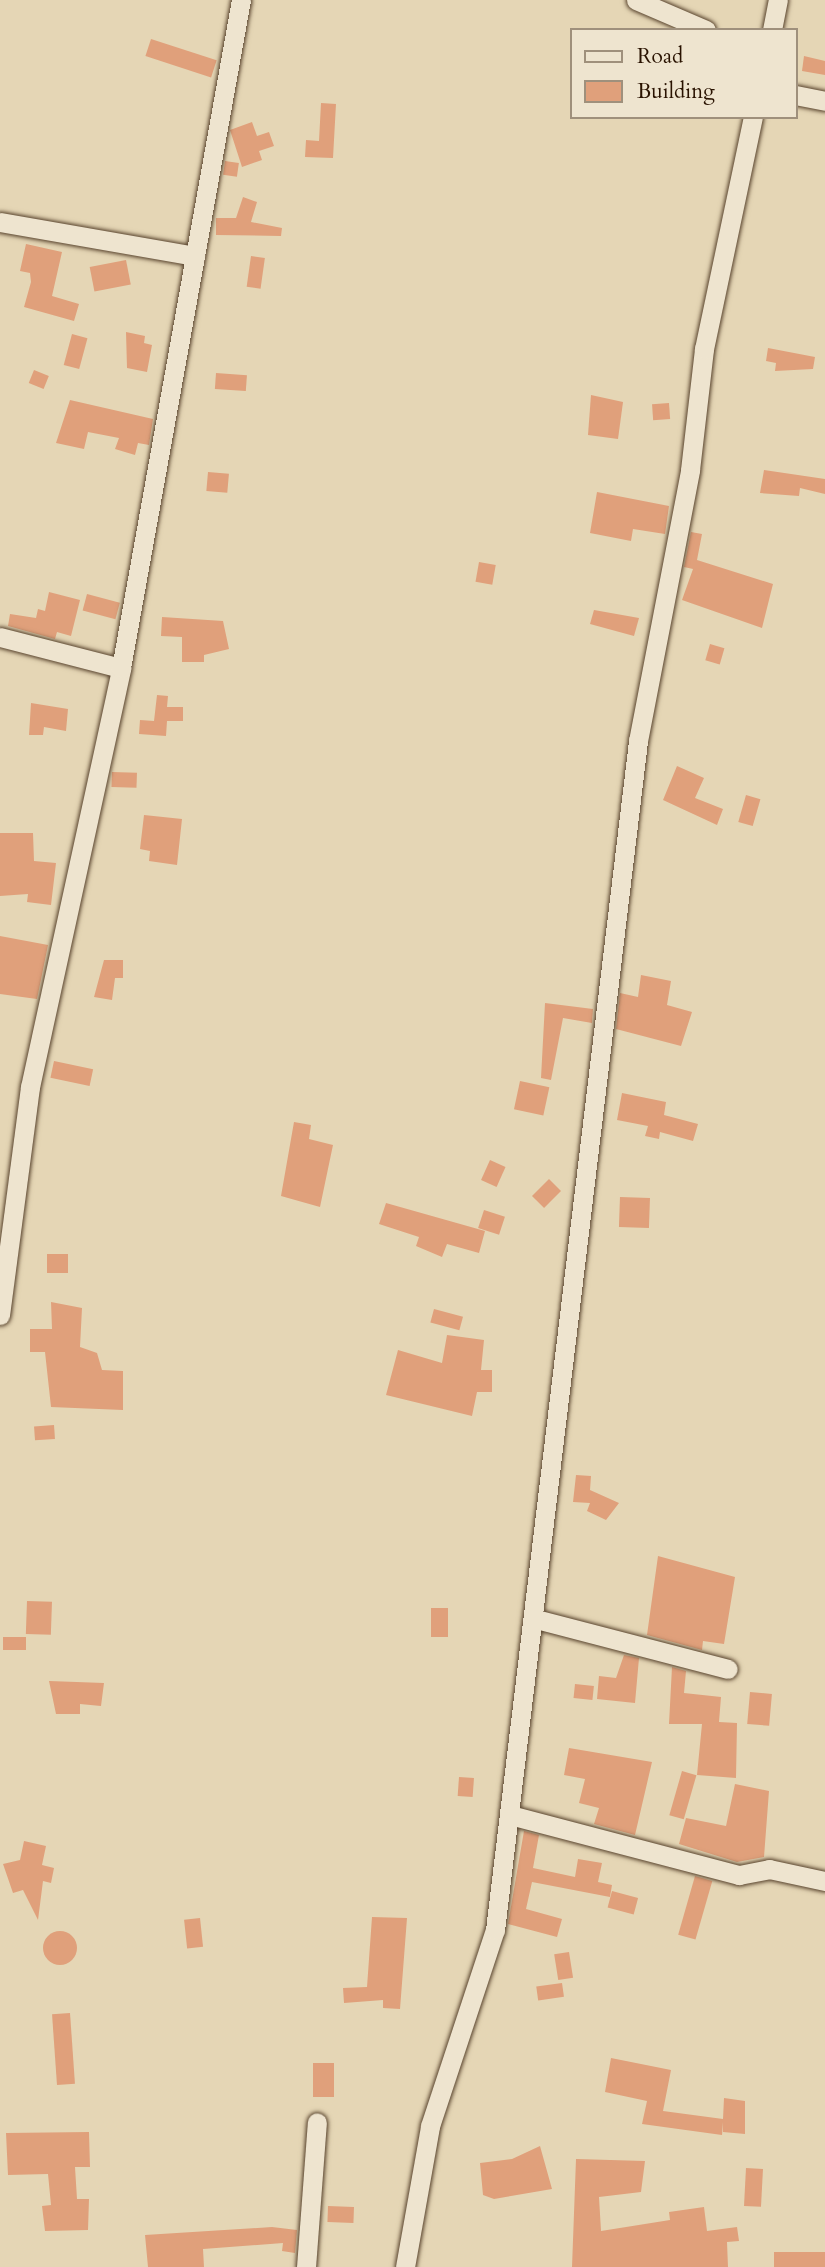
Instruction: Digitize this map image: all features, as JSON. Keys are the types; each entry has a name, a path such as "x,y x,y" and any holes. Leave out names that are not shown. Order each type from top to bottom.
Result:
{"street":[{"path":"0,1315 2,1262 30,1087 121,668 241,0"},
{"path":"636,0 701,28"},
{"path":"772,28 778,0"},
{"path":"797,95 825,101"},
{"path":"405,2267 430,2126 495,1930 536,1619 605,978 638,741 690,470 704,349 753,119"},
{"path":"0,222 195,256"},
{"path":"0,636 121,668"},
{"path":"536,1619 728,1669"},
{"path":"510,1815 738,1875 769,1869 825,1881"},
{"path":"306,2267 317,2122"}],"building":[{"path":"151,39 217,60 211,77 145,56"},
{"path":"804,56 825,61 825,75 802,71"},
{"path":"321,103 336,104 333,158 305,157 306,140 319,141"},
{"path":"252,122 257,136 269,132 274,146 259,151 262,160 242,167 230,130"},
{"path":"225,161 239,163 237,177 223,175"},
{"path":"243,197 257,202 251,222 282,228 281,236 216,235 216,218 236,218"},
{"path":"26,244 62,252 52,296 79,304 74,321 24,307 31,282 30,273 20,271"},
{"path":"251,256 265,258 261,289 247,287"},
{"path":"126,260 131,285 94,292 90,267"},
{"path":"126,332 145,336 144,343 152,345 147,372 127,368"},
{"path":"72,334 87,338 79,369 64,365"},
{"path":"768,348 815,357 813,369 775,371 776,363 766,361"},
{"path":"34,370 49,376 44,389 29,383"},
{"path":"216,373 247,375 246,391 215,389"},
{"path":"591,395 623,402 618,439 588,435"},
{"path":"70,400 153,419 149,445 138,443 135,455 115,449 119,438 88,432 84,449 56,443"},
{"path":"669,403 670,419 653,420 652,404"},
{"path":"764,470 825,479 825,494 800,488 799,496 760,493"},
{"path":"208,472 229,474 227,493 206,491"},
{"path":"597,492 669,506 665,534 633,529 631,541 590,533"},
{"path":"691,532 702,534 697,560 773,584 762,628 682,600 693,569 684,567"},
{"path":"479,562 496,565 492,585 476,582"},
{"path":"49,592 80,600 71,636 57,632 55,639 8,626 10,614 36,618 38,609 45,611"},
{"path":"87,594 120,603 115,619 83,610"},
{"path":"594,610 639,618 634,636 590,624"},
{"path":"162,617 223,621 229,649 204,655 204,662 182,662 182,637 161,636"},
{"path":"710,644 724,648 720,664 705,660"},
{"path":"157,695 168,696 167,707 183,707 183,721 167,721 166,736 139,734 140,720 154,721"},
{"path":"31,703 68,709 66,731 44,727 43,735 29,735"},
{"path":"677,766 704,778 695,798 723,809 717,825 663,800"},
{"path":"112,772 137,773 136,788 111,787"},
{"path":"746,795 760,799 753,826 738,822"},
{"path":"144,815 182,819 177,865 149,861 150,851 140,849"},
{"path":"0,833 33,833 34,861 56,863 51,905 27,902 28,894 0,896"},
{"path":"0,936 48,945 37,999 0,994"},
{"path":"104,960 123,960 123,978 115,978 112,1000 94,997"},
{"path":"641,975 671,981 667,1005 692,1012 681,1046 616,1029 620,993 638,997"},
{"path":"545,1003 593,1009 592,1023 563,1018 551,1080 541,1078"},
{"path":"54,1061 93,1069 90,1086 50,1078"},
{"path":"520,1081 549,1087 543,1116 514,1109"},
{"path":"622,1093 666,1102 664,1115 698,1124 693,1141 660,1132 659,1139 645,1136 648,1126 617,1120"},
{"path":"294,1122 311,1125 309,1139 333,1145 320,1207 281,1196"},
{"path":"490,1160 506,1167 497,1187 481,1180"},
{"path":"549,1179 561,1191 544,1208 532,1196"},
{"path":"620,1197 650,1198 649,1228 619,1227"},
{"path":"386,1203 485,1231 479,1253 447,1244 442,1257 416,1246 419,1237 379,1224"},
{"path":"484,1210 505,1217 499,1235 478,1228"},
{"path":"47,1254 68,1254 68,1273 47,1273"},
{"path":"51,1302 82,1308 80,1347 97,1353 102,1370 123,1371 123,1410 51,1407 45,1352 30,1352 30,1329 52,1329"},
{"path":"434,1309 463,1317 459,1330 430,1323"},
{"path":"447,1335 484,1340 481,1370 492,1370 492,1392 477,1392 472,1416 386,1395 398,1350 442,1363"},
{"path":"54,1425 55,1439 35,1440 34,1426"},
{"path":"576,1475 591,1476 590,1490 619,1503 606,1520 587,1511 590,1503 573,1502"},
{"path":"658,1556 735,1577 724,1644 703,1641 702,1650 647,1635"},
{"path":"27,1601 52,1602 51,1635 26,1634"},
{"path":"431,1608 448,1608 448,1637 431,1637"},
{"path":"3,1637 26,1637 26,1650 3,1650"},
{"path":"624,1655 639,1658 635,1703 597,1699 599,1676 616,1678"},
{"path":"672,1667 686,1671 684,1693 721,1697 719,1722 737,1723 736,1778 697,1775 702,1724 669,1724"},
{"path":"49,1681 104,1683 101,1706 80,1704 80,1714 56,1714"},
{"path":"575,1684 594,1686 592,1700 574,1698"},
{"path":"750,1692 772,1694 769,1726 747,1724"},
{"path":"569,1748 652,1762 635,1835 594,1824 599,1808 579,1803 585,1779 564,1775"},
{"path":"682,1771 696,1775 684,1819 669,1815"},
{"path":"459,1777 474,1778 473,1797 458,1796"},
{"path":"735,1784 769,1791 764,1857 737,1862 679,1844 686,1818 726,1826"},
{"path":"524,1831 539,1835 533,1868 575,1877 578,1859 602,1863 598,1882 612,1885 610,1897 532,1882 526,1909 562,1919 557,1937 508,1924"},
{"path":"24,1841 46,1846 42,1865 54,1868 51,1883 43,1881 38,1920 23,1890 13,1893 3,1864 20,1860"},
{"path":"695,1876 712,1881 695,1940 678,1935"},
{"path":"612,1891 638,1898 634,1914 608,1907"},
{"path":"372,1917 407,1918 400,2009 383,2008 383,2000 344,2003 343,1988 367,1987"},
{"path":"200,1918 203,1947 187,1949 184,1920"},
{"path":"60,1931 72,1936 77,1948 72,1960 60,1965 48,1960 43,1948 48,1936"},
{"path":"569,1952 573,1978 558,1980 554,1954"},
{"path":"562,1983 564,1997 538,2000 536,1987"},
{"path":"70,2013 75,2084 57,2085 52,2014"},
{"path":"611,2058 671,2070 663,2111 723,2119 724,2098 745,2101 745,2134 723,2132 723,2122 722,2135 642,2124 647,2101 605,2092"},
{"path":"313,2063 334,2063 334,2097 313,2097"},
{"path":"89,2132 90,2167 75,2167 77,2199 89,2199 88,2230 45,2231 42,2206 51,2205 48,2174 8,2175 6,2133"},
{"path":"540,2146 552,2189 494,2199 483,2195 480,2163 512,2159"},
{"path":"576,2159 645,2161 641,2192 599,2197 601,2231 670,2220 669,2212 704,2207 707,2231 737,2227 739,2241 727,2242 728,2267 572,2267"},
{"path":"746,2168 763,2169 761,2207 744,2206"},
{"path":"328,2206 354,2207 353,2223 327,2222"},
{"path":"272,2227 297,2230 295,2253 282,2251 283,2243 203,2249 204,2267 148,2267 145,2235"},
{"path":"774,2252 825,2252 825,2267 774,2267"}]}
